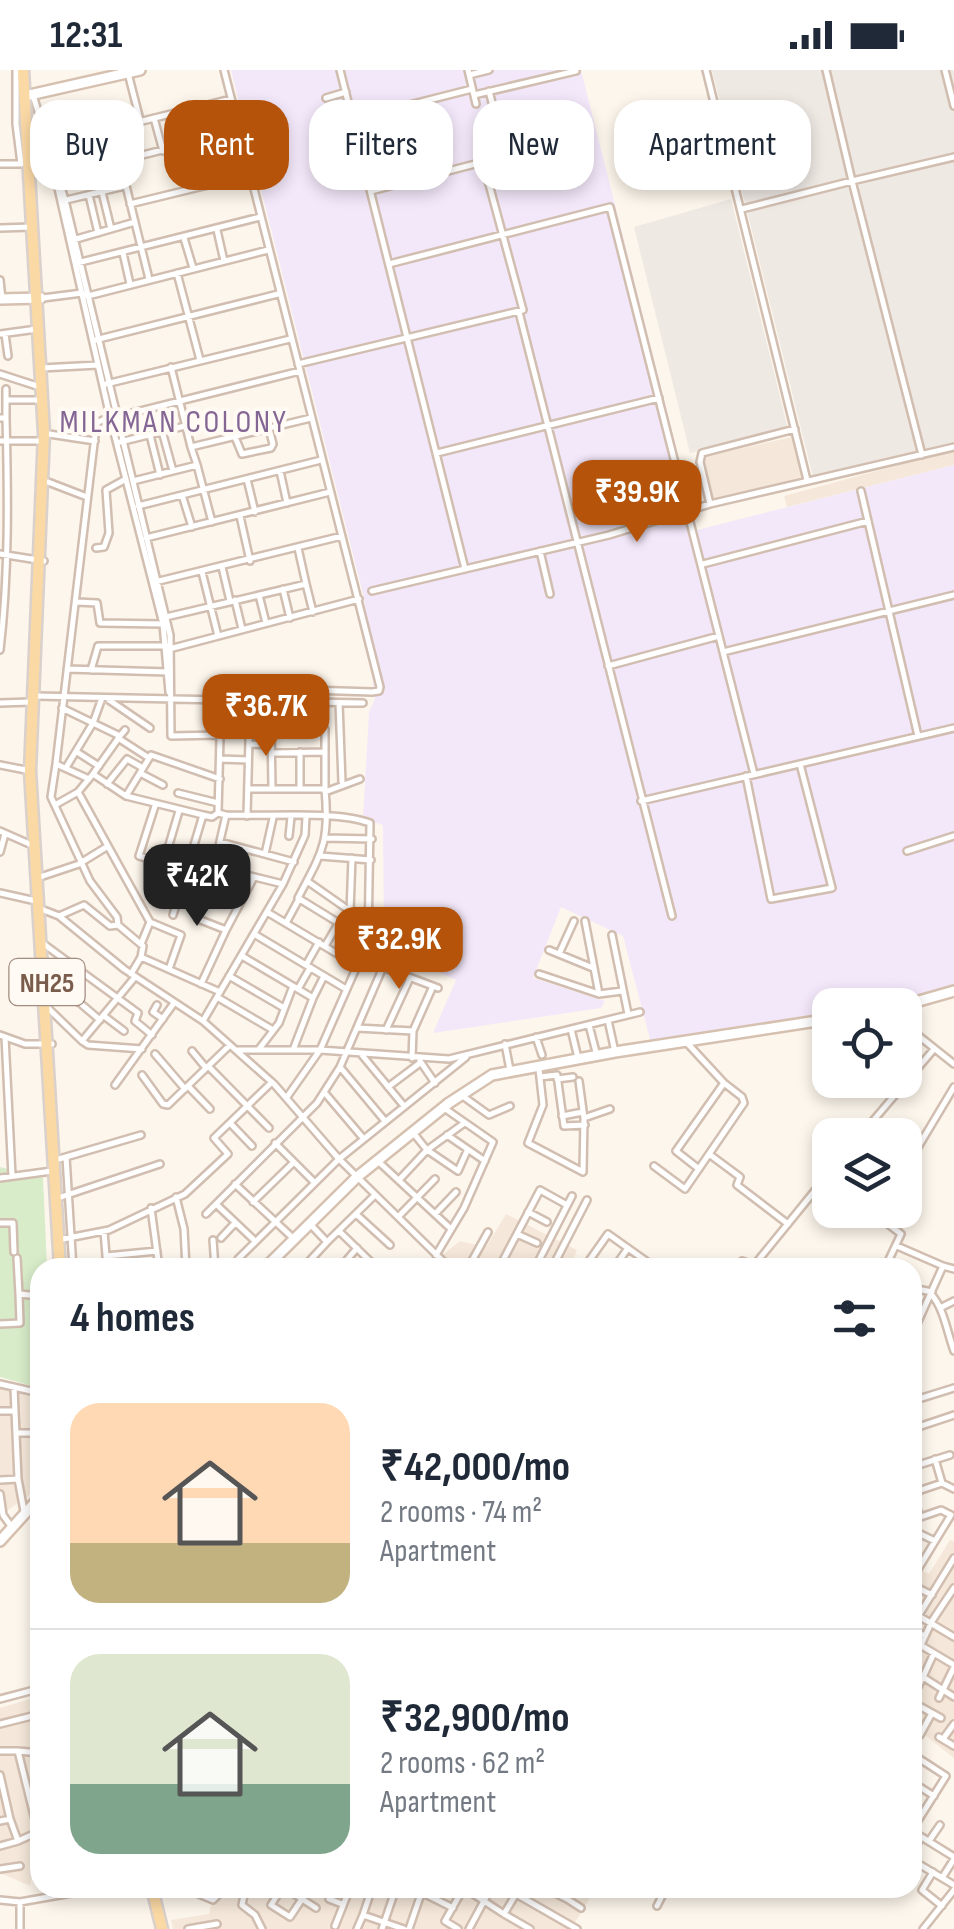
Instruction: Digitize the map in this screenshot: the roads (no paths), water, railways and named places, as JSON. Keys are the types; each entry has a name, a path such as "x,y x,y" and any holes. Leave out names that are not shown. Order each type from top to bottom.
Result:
{"main road":[{"name":"NH25","path":"23,70 48,482 30,700 32,772 60,1162 62,1258"},
{"path":"25,95 140,70"},
{"name":"NH25","path":"25,95 25,164 39,298 47,438 42,561"},
{"path":"1,299 39,298"},
{"name":"NH25","path":"32,772 49,1044"},
{"path":"922,1002 954,994"},
{"path":"278,1258 358,1178 464,1097 494,1079 539,1073 615,1052 812,1024"},
{"path":"277,1258 358,1178 474,1085 492,1075 578,1058 812,1024"},
{"name":"NH25","path":"62,1199 67,1238 64,1258"},
{"path":"0,1538 12,1522"},
{"path":"151,1898 159,1929"}],"street":[{"path":"224,70 230,99 226,100"},
{"path":"340,70 348,100"},
{"path":"475,100 468,73 489,70"},
{"path":"526,70 530,82"},
{"path":"706,70 807,481"},
{"path":"826,70 922,455"},
{"path":"945,70 954,103"},
{"path":"124,71 133,100"},
{"path":"439,100 576,71"},
{"path":"489,91 491,100"},
{"path":"326,98 346,92"},
{"path":"25,95 30,105"},
{"path":"144,120 164,116"},
{"path":"144,156 163,151 154,118"},
{"path":"742,210 954,156"},
{"path":"0,164 25,164"},
{"path":"465,569 371,191 473,165"},
{"path":"59,190 170,647 170,696"},
{"path":"61,190 77,263"},
{"path":"62,201 110,190"},
{"path":"127,190 148,279"},
{"path":"130,204 187,190"},
{"path":"253,190 359,598 379,691 310,690"},
{"path":"118,925 118,917 98,894 50,794 98,422 523,310 491,190"},
{"path":"102,192 112,230"},
{"path":"89,195 98,233"},
{"path":"389,264 610,207 703,564 750,775 771,898 832,888 800,764"},
{"path":"77,263 260,218"},
{"path":"74,240 135,222"},
{"path":"0,228 33,226"},
{"path":"217,229 224,261"},
{"path":"184,236 192,268"},
{"path":"39,298 85,294 268,250"},
{"path":"122,251 130,284"},
{"path":"177,273 200,360"},
{"path":"0,280 1,299"},
{"path":"95,340 278,294"},
{"path":"519,312 672,916"},
{"path":"8,356 2,334 39,329"},
{"path":"106,384 291,338"},
{"path":"95,340 98,365 106,384"},
{"path":"44,367 98,365"},
{"path":"171,368 212,522"},
{"path":"0,374 43,394"},
{"path":"0,650 6,389"},
{"path":"6,400 43,394"},
{"path":"436,453 658,398"},
{"path":"191,448 311,418"},
{"path":"120,442 185,426"},
{"path":"236,438 242,454 271,448 269,428"},
{"path":"710,504 700,462 702,454 795,429"},
{"path":"162,431 174,471"},
{"path":"150,434 160,475"},
{"path":"3,441 94,441"},
{"path":"372,591 710,504 954,447"},
{"path":"138,506 321,460"},
{"path":"96,548 104,547 109,539 106,490 129,480 197,465"},
{"path":"280,471 287,503"},
{"path":"247,479 255,512"},
{"path":"129,480 155,582"},
{"path":"48,482 88,497"},
{"path":"861,491 918,736"},
{"path":"146,538 330,492"},
{"path":"182,494 192,527"},
{"path":"240,516 250,560"},
{"path":"703,564 868,521"},
{"path":"155,582 342,536"},
{"path":"298,548 313,612"},
{"path":"540,550 550,594"},
{"path":"3,554 42,561"},
{"path":"222,567 242,629"},
{"path":"202,572 218,636"},
{"path":"77,602 97,604 100,623 164,621 306,584"},
{"path":"283,589 290,618"},
{"path":"259,595 266,624"},
{"path":"723,652 954,595"},
{"path":"91,670 98,646 170,647 359,598"},
{"path":"608,666 719,636"},
{"path":"170,647 171,736 220,735"},
{"path":"67,669 168,672"},
{"path":"0,703 63,696 363,703"},
{"path":"66,766 104,698"},
{"path":"104,698 150,728"},
{"path":"221,700 220,842 198,919 226,930"},
{"path":"247,816 250,700"},
{"path":"340,702 342,782"},
{"path":"62,708 121,735 149,758"},
{"path":"642,801 954,728"},
{"path":"271,729 272,788"},
{"path":"249,730 325,729 326,838 286,922"},
{"path":"55,805 78,792 121,735"},
{"path":"249,744 324,752"},
{"path":"77,752 99,766"},
{"path":"300,752 300,788"},
{"path":"126,796 152,755 220,779"},
{"path":"107,784 127,759 163,784"},
{"path":"220,759 248,760"},
{"path":"0,764 32,772"},
{"path":"56,764 91,776 126,796 204,816 355,817 372,826 368,941 320,1050 286,1098"},
{"path":"248,789 325,791 360,779"},
{"path":"78,792 150,922 181,935 168,969"},
{"path":"178,792 218,803"},
{"path":"155,806 139,856 210,878"},
{"path":"153,900 179,811"},
{"path":"173,915 204,816"},
{"path":"266,854 273,817"},
{"path":"290,836 291,817"},
{"path":"203,1021 283,884 306,835 306,817"},
{"path":"0,852 2,832 35,846"},
{"path":"906,851 954,836"},
{"path":"326,838 372,839"},
{"path":"220,842 294,862"},
{"path":"40,877 82,862 108,846"},
{"path":"320,856 371,860"},
{"path":"350,932 352,858"},
{"path":"214,867 283,884"},
{"path":"201,984 254,877"},
{"path":"307,881 350,911"},
{"path":"206,891 242,900"},
{"path":"0,893 40,905 59,916 133,976 203,1021 272,1082 358,1178 439,1258"},
{"path":"59,916 98,894"},
{"path":"300,899 368,941"},
{"path":"82,1041 118,999 144,948 118,925 110,926 84,905"},
{"path":"267,912 356,964"},
{"path":"559,954 574,921"},
{"path":"585,921 599,994"},
{"path":"141,944 150,922"},
{"path":"259,1050 308,966 338,924"},
{"path":"254,934 346,988"},
{"path":"612,935 628,1014"},
{"path":"45,946 138,1012 135,1022 152,1035"},
{"path":"549,950 593,968"},
{"path":"242,956 313,998"},
{"path":"140,957 201,984 273,1030"},
{"path":"372,963 435,987 413,1031 417,1060 435,1082"},
{"path":"206,1214 324,1092 340,1066 383,967"},
{"path":"539,974 599,994 622,990"},
{"path":"230,976 284,1008"},
{"path":"293,1050 324,976"},
{"path":"386,1030 410,978"},
{"path":"48,988 124,1031"},
{"path":"115,1085 174,1003"},
{"path":"158,1005 153,1012 163,1018"},
{"path":"49,1009 88,1045 142,1049"},
{"path":"142,1075 165,1105 233,1048 320,1050 437,1060 640,1012"},
{"path":"608,1020 615,1052"},
{"path":"589,1025 597,1057"},
{"path":"357,1028 413,1031"},
{"path":"571,1029 578,1058"},
{"path":"12,1176 3,1116 2,1036 25,1044 49,1044"},
{"path":"536,1037 542,1056"},
{"path":"922,1039 954,1064"},
{"path":"505,1044 510,1070"},
{"path":"654,1166 685,1189 744,1103 744,1098 724,1083 688,1044"},
{"path":"875,1118 934,1049"},
{"path":"192,1051 269,1128"},
{"path":"155,1054 210,1109"},
{"path":"361,1054 404,1106"},
{"path":"239,1258 339,1158 469,1054"},
{"path":"388,1087 417,1060"},
{"path":"340,1066 384,1120"},
{"path":"558,1079 576,1079 584,1118 583,1172 528,1144 543,1105 539,1073 557,1074 566,1126 584,1118 610,1109"},
{"path":"71,1258 67,1238 104,1231 187,1192 228,1154 214,1138 272,1082"},
{"path":"699,1169 676,1151 724,1083"},
{"path":"922,1141 954,1088"},
{"path":"324,1092 363,1138"},
{"path":"464,1097 489,1115 510,1106"},
{"path":"436,1255 493,1142 447,1110"},
{"path":"562,1116 584,1118"},
{"path":"230,1122 252,1146"},
{"path":"399,1180 428,1150 463,1124"},
{"path":"0,1178 141,1135"},
{"path":"415,1135 428,1150 458,1171 467,1151"},
{"path":"447,1135 485,1161"},
{"path":"275,1144 314,1182"},
{"path":"709,1154 738,1175 738,1185 788,1224"},
{"path":"60,1162 62,1199"},
{"path":"253,1202 294,1162"},
{"path":"380,1162 452,1229"},
{"path":"42,1207 160,1164"},
{"path":"398,1217 436,1179"},
{"path":"235,1184 294,1239"},
{"path":"504,1258 540,1190 567,1205"},
{"path":"435,1214 456,1192"},
{"path":"760,1258 812,1194"},
{"path":"313,1258 375,1195"},
{"path":"540,1258 572,1196"},
{"path":"176,1197 185,1258"},
{"path":"557,1258 587,1200"},
{"path":"216,1204 255,1241"},
{"path":"151,1208 158,1258"},
{"path":"528,1212 548,1222"},
{"path":"356,1214 390,1245"},
{"path":"221,1238 235,1222"},
{"path":"0,1223 12,1223 20,1323 0,1324"},
{"path":"312,1226 328,1242"},
{"path":"890,1258 900,1232 894,1228"},
{"path":"104,1231 106,1256 158,1251"},
{"path":"339,1231 367,1258"},
{"path":"474,1258 488,1232"},
{"path":"517,1234 537,1243"},
{"path":"591,1258 608,1234 642,1258"},
{"path":"213,1240 214,1258"},
{"path":"546,1245 560,1252"},
{"path":"897,1246 954,1269"},
{"path":"348,1258 357,1248"},
{"path":"621,1258 628,1248"},
{"path":"922,1314 942,1266"},
{"path":"922,1291 932,1294 942,1307 943,1323 954,1351"},
{"path":"19,1294 30,1295"},
{"path":"942,1307 954,1302"},
{"path":"0,1384 30,1393"},
{"path":"12,1522 18,1479 14,1387"},
{"path":"922,1398 954,1388"},
{"path":"0,1411 15,1411"},
{"path":"922,1426 954,1415"},
{"path":"16,1432 30,1433"},
{"path":"922,1464 950,1454"},
{"path":"935,1460 942,1483 954,1489"},
{"path":"0,1480 18,1479"},
{"path":"922,1490 942,1483"},
{"path":"0,1494 12,1522"},
{"path":"922,1516 941,1510 952,1516 922,1562"},
{"path":"922,1535 935,1541"},
{"path":"922,1607 954,1558"},
{"path":"922,1588 932,1595"},
{"path":"922,1643 954,1588"},
{"path":"946,1601 954,1606"},
{"path":"922,1617 954,1636"},
{"path":"922,1646 954,1666 939,1698"},
{"path":"934,1653 923,1677 954,1697"},
{"path":"0,1699 30,1691"},
{"path":"922,1708 941,1718"},
{"path":"922,1732 932,1713"},
{"path":"0,1724 30,1716"},
{"path":"954,1724 941,1738 954,1746"},
{"path":"18,1750 30,1799"},
{"path":"0,1751 30,1752"},
{"path":"922,1760 946,1776 922,1815"},
{"path":"0,1774 18,1841"},
{"path":"922,1788 934,1796"},
{"path":"0,1821 10,1819"},
{"path":"929,1842 940,1824"},
{"path":"0,1846 30,1836"},
{"path":"922,1836 954,1858 942,1878"},
{"path":"922,1864 954,1888 922,1929"},
{"path":"0,1870 20,1866"},
{"path":"933,1872 922,1890 942,1906"},
{"path":"0,1900 43,1898"},
{"path":"244,1898 242,1905 262,1929"},
{"path":"276,1898 271,1905 290,1917 302,1899 316,1908"},
{"path":"334,1898 342,1904"},
{"path":"335,1928 345,1898"},
{"path":"357,1929 369,1898"},
{"path":"383,1926 393,1898"},
{"path":"363,1914 383,1926 407,1929 419,1898"},
{"path":"436,1898 453,1908"},
{"path":"458,1898 445,1921 458,1929"},
{"path":"481,1898 530,1929"},
{"path":"504,1929 515,1898"},
{"path":"529,1898 578,1929"},
{"path":"563,1898 581,1908"},
{"path":"657,1906 661,1898"},
{"path":"469,1929 484,1900"},
{"path":"20,1902 20,1929"},
{"path":"188,1929 217,1924"}],"district":[{"name":"MILKMAN COLONY","path":"174,421"}]}
